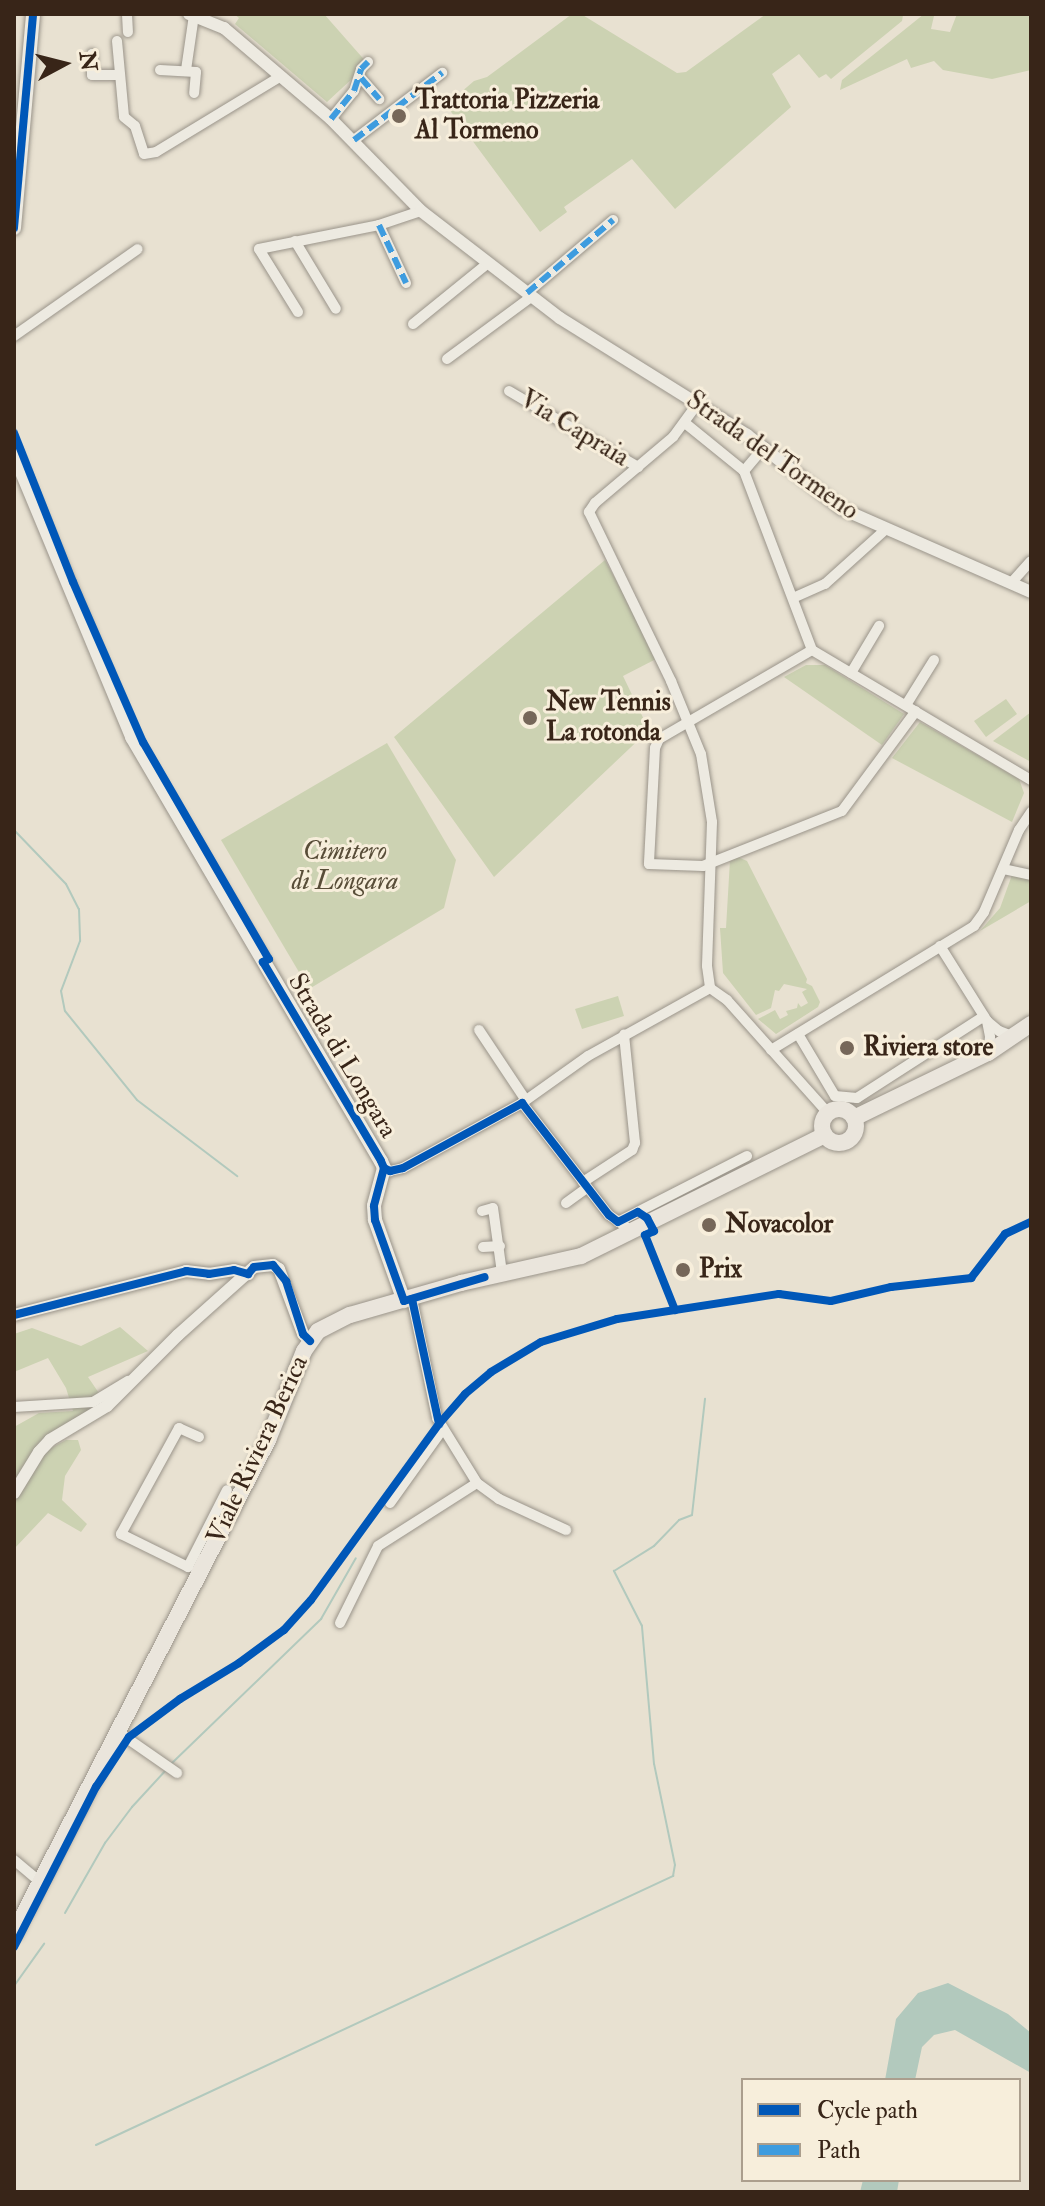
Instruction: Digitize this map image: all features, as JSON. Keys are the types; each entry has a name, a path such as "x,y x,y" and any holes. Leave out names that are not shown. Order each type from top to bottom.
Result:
{"main road":[{"path":"14,228 33,14"},
{"name":"Strada di Longara","path":"14,453 132,737 384,1168 374,1206 375,1220 408,1300"},
{"name":"Viale Riviera Berica","path":"14,1933 118,1732 193,1570 280,1417 310,1341 331,1323 502,1273 581,1256 825,1135 834,1142 845,1141 853,1134 854,1118 988,1053 1031,1024"},
{"path":"825,1135 822,1123 828,1113 843,1109 854,1118"}],"street":[{"path":"127,14 128,32"},
{"name":"Strada del Tormeno","path":"194,93 196,72 186,70 191,15 224,28 354,140 421,211 529,295 764,447 842,509 1031,592"},
{"path":"117,41 124,117 135,126 144,154 156,152 281,76"},
{"path":"92,54 92,75 120,75"},
{"path":"331,119 361,78 361,69 368,62"},
{"path":"160,70 186,70"},
{"path":"354,140 442,73"},
{"path":"361,78 379,99"},
{"path":"298,312 259,249 379,225 421,211"},
{"path":"447,359 529,295 613,220"},
{"path":"379,225 406,283"},
{"path":"295,241 336,309"},
{"path":"14,336 138,249"},
{"path":"413,324 488,263"},
{"name":"Via Capraia","path":"509,391 638,467"},
{"path":"698,403 685,423 595,503 590,518 701,754 708,792 711,862 707,966 710,988 727,1000 828,1113"},
{"path":"685,423 744,471 812,650 1031,780"},
{"path":"744,471 764,447"},
{"path":"793,598 825,584 886,529"},
{"path":"1012,582 1031,561"},
{"path":"851,673 879,626"},
{"path":"812,650 661,736 656,745 649,864 703,866 842,811 911,708 934,660"},
{"path":"771,1050 974,926 984,912 1031,812"},
{"path":"1003,869 1031,875"},
{"path":"940,946 985,1019 990,1037 988,1053"},
{"path":"384,1168 390,1171 403,1168 523,1101 624,1035 710,988"},
{"path":"798,1034 835,1096 857,1098 985,1019"},
{"path":"985,1019 999,1031 1015,1037"},
{"path":"479,1030 523,1101 585,1185 613,1218 634,1232"},
{"path":"566,1203 632,1150 635,1143 637,1135 624,1035"},
{"path":"613,1218 747,1156"},
{"path":"482,1211 493,1208 502,1273"},
{"path":"608,1245 613,1218"},
{"path":"483,1247 500,1246"},
{"path":"14,1493 50,1440 107,1406 254,1267 264,1265 279,1269 286,1281 303,1334 310,1341"},
{"path":"14,1315 186,1271 209,1274 234,1270 248,1274"},
{"path":"408,1300 442,1430 477,1483 499,1499 566,1530"},
{"path":"14,1407 93,1402 140,1374"},
{"name":"Viale Riviera Berica","path":"199,1437 179,1428 121,1534 193,1570 227,1490"},
{"path":"390,1503 442,1430"},
{"path":"340,1623 378,1546 477,1483"},
{"path":"118,1732 174,1772"},
{"path":"14,1860 40,1882"}],"green space":[{"path":"234,14 324,14 368,64 327,102 235,24 239,18"},
{"path":"572,14 581,14 677,73 686,72 766,14 903,15 902,21 831,79 826,74 819,78 799,54 772,74 791,107 675,209 632,159 564,207 567,212 540,232 446,105 474,81 487,77"},
{"path":"924,14 934,16 931,29 950,32 957,14 1031,14 1031,70 992,79 943,70 934,61 911,68 907,59 840,90 842,80"},
{"name":"New Tennis La rotonda","path":"605,560 658,658 623,676 649,730 494,877 394,737"},
{"path":"806,665 825,665 904,714 882,745 784,677"},
{"path":"1006,699 1017,714 986,737 974,721"},
{"path":"1031,712 1031,762 993,741"},
{"path":"920,722 1019,779 1024,793 1012,822 892,758"},
{"name":"Cimitero di Longara","path":"387,743 456,860 444,908 309,989 221,840"},
{"path":"738,857 747,861 807,979 806,983 812,986 820,1002 818,1007 776,1034 758,1019 775,1010 780,1019 788,1015 786,1011 797,1008 798,1003 801,1007 808,1003 802,992 807,989 784,984 779,991 775,990 771,1008 756,1015 723,973 720,928 726,928 730,860"},
{"path":"1012,875 1031,879 1031,901 980,931 1000,908"},
{"path":"618,996 624,1016 582,1029 575,1009"},
{"path":"120,1327 148,1351 88,1377 105,1402 36,1448 14,1485 14,1427 39,1413 73,1411 66,1388 48,1358 14,1372 14,1334 32,1328 81,1346"},
{"path":"66,1440 78,1440 81,1450 65,1476 62,1500 87,1524 81,1532 48,1513 14,1549 14,1502 34,1466 49,1449"}],"shaded area":[{"path":"948,1983 1008,2014 1031,2033 1031,2073 955,2030 934,2035 922,2047 915,2078 885,2078 896,2019 918,1993"},
{"path":"862,2182 899,2182 897,2192 860,2192"}],"waterway":[{"path":"14,830 66,884 79,909 80,941 61,991 65,1011 137,1100 237,1176"},
{"path":"96,2145 673,1876 675,1865 654,1764 642,1626 614,1571 654,1546 679,1520 692,1515 705,1399"},
{"path":"171,1764 321,1619 356,1558"},
{"path":"65,1913 105,1843 132,1807 167,1769"},
{"path":"14,1986 44,1944"}],"marked path":[{"path":"331,119 354,91 361,69 368,62"},
{"path":"354,140 442,73"},
{"path":"361,78 379,99"},
{"path":"527,293 613,220"},
{"path":"379,225 406,283"}],"cycle path":[{"path":"14,228 33,14"},
{"path":"14,433 73,582 143,742 269,959 263,962 381,1161 384,1168 374,1206 375,1220 404,1301 485,1277"},
{"path":"384,1168 390,1171 403,1168 522,1103 609,1215 618,1222 638,1212 647,1218 654,1231 645,1235 675,1310"},
{"path":"14,1947 96,1787 129,1737 284,1630 311,1600 439,1424 465,1394 491,1372 541,1342 617,1319 779,1294 831,1301 891,1287 971,1278 1005,1234 1031,1222"},
{"path":"14,1315 186,1271 209,1274 234,1270 248,1274 254,1267 273,1265 286,1281 303,1334 310,1341"},
{"path":"412,1299 439,1424"}],"place":[{"name":"Trattoria Pizzeria Al Tormeno","path":"399,116"},
{"name":"New Tennis La rotonda","path":"530,718"},
{"name":"Riviera store","path":"847,1048"},
{"name":"Novacolor","path":"709,1225"},
{"name":"Prix","path":"683,1270"}]}
